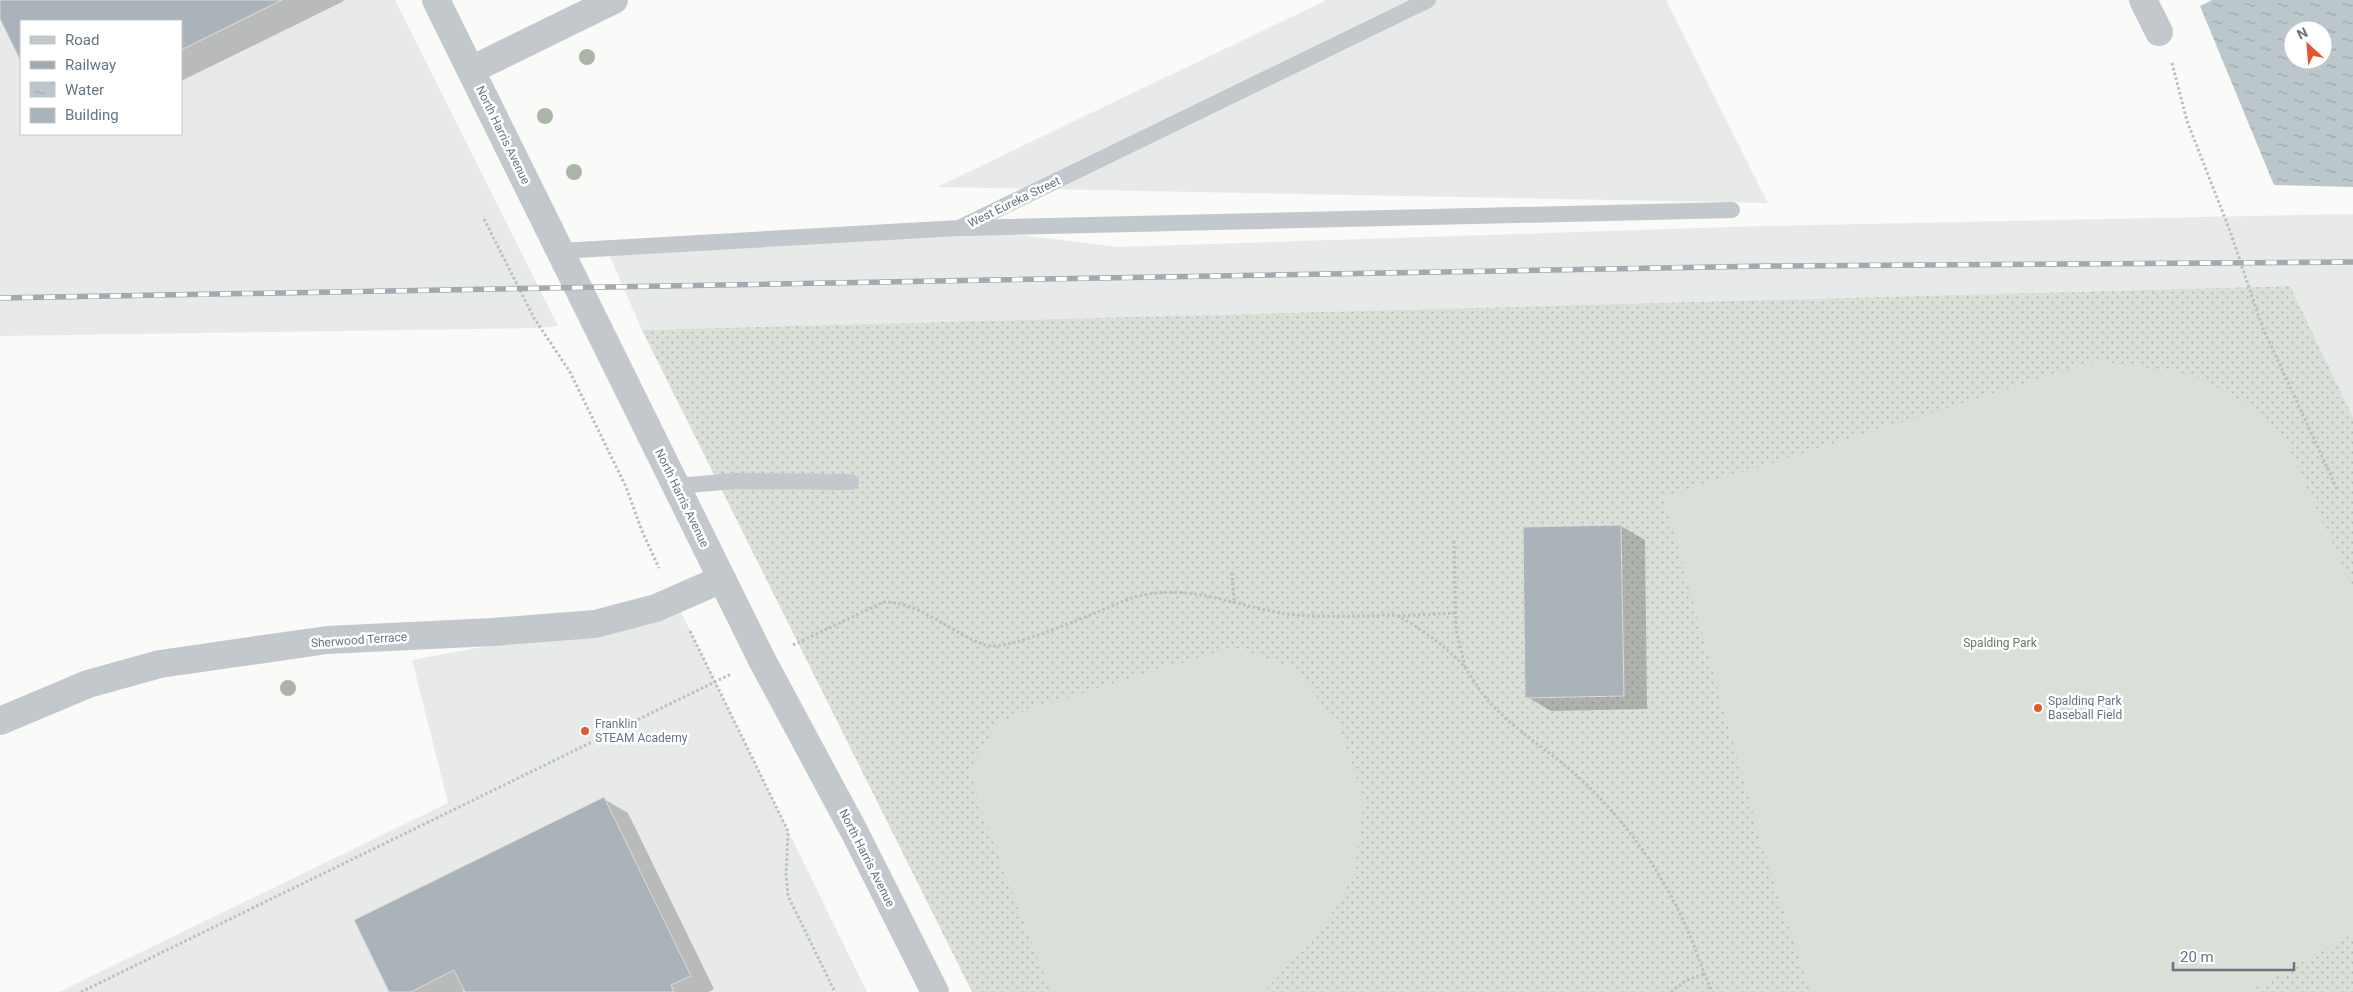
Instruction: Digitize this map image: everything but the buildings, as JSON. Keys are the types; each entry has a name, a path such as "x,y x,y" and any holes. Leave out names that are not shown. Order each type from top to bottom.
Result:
{"street":[{"name":"North Harris Avenue","path":"436,0 722,579 855,833 935,992"},
{"path":"471,70 614,0"},
{"path":"2143,0 2159,32"},
{"name":"Sherwood Terrace","path":"0,722 88,684 160,664 327,640 493,632 595,624 656,608 722,579"}],"lane":[{"name":"West Eureka Street","path":"560,251 959,228 1428,0"},
{"path":"959,228 1732,210"},
{"path":"677,486 734,481 851,482"}],"path":[{"path":"2253,0 2269,33"},
{"path":"2172,60 2187,120 2230,231 2262,326 2336,489"},
{"path":"484,219 534,318 570,372 626,487 642,531 659,568"},
{"path":"1454,541 1458,646 1465,667 1480,692 1492,706 1511,724 1569,767 1605,804 1632,836 1669,893 1691,938 1712,992"},
{"path":"1232,573 1234,601"},
{"path":"797,643 884,602 896,602 923,613 966,637 995,647 1018,642 1150,592 1187,591 1294,615 1398,616 1456,613"},
{"path":"1398,616 1434,640 1465,667"},
{"path":"687,626 788,831 786,874 788,896 834,992"},
{"path":"81,992 728,676"},
{"path":"1671,992 1685,981 1704,974"}],"shaded area":[{"path":"0,0 395,0 558,326 540,328 0,336"},
{"path":"1327,0 1666,0 1768,203 937,187"},
{"path":"2353,214 2353,417 2290,286 642,330 603,241 896,234 1020,235 1118,247 1761,226"},
{"name":"Franklin STEAM Academy","path":"680,610 867,992 59,992 448,803 412,660"}],"green space":[{"name":"Spalding Park","path":"2290,286 2353,417 2353,992 972,992 642,330"},
{"name":"Spalding Park Baseball Field","path":"2096,361 2192,374 2246,404 2285,440 2353,589 2353,934 2248,992 1811,992 1757,828 1664,497"},
{"path":"1234,647 1293,668 1337,722 1364,799 1354,875 1325,924 1264,992 1051,992 980,809 970,769 997,724 1032,708"}],"water":[{"path":"2212,0 2353,0 2353,187 2274,185 2200,6"}],"railway":[{"path":"0,298 1768,266 2353,262"}],"place":[{"name":"Spalding Park Baseball Field","path":"2038,708"},
{"name":"Franklin STEAM Academy","path":"585,731"}]}
